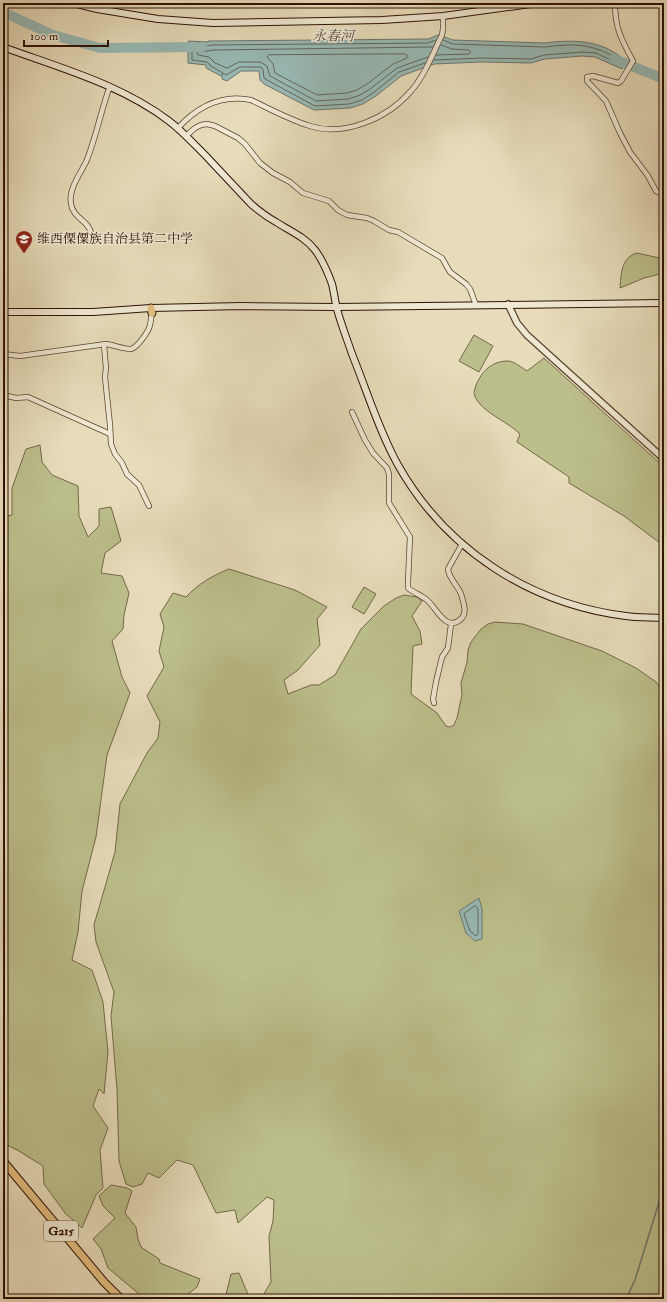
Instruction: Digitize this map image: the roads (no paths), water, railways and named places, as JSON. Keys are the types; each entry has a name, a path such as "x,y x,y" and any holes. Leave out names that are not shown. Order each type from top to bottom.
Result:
{"highway":[{"name":"G215","path":"3,1161 104,1282 121,1299"}],"main road":[{"path":"73,3 97,9 158,19 213,23 382,20 443,16 538,3"},
{"path":"3,47 110,86 134,98 178,128 251,204 310,244 316,251 328,272 332,284 336,307 346,337 378,422 394,456 408,482 430,512 462,544 486,563 506,575 554,597 586,608 616,614 632,617 664,618"},
{"path":"3,312 317,310 336,307 664,303"},
{"path":"3,316 86,316 151,310"}],"street":[{"path":"615,3 615,20 618,31 633,61 621,81 618,83 593,76 587,77 586,80 606,101 630,152 648,176 656,191 664,195"},
{"path":"178,128 192,115 211,104 220,100 236,98 251,100 311,126 323,128 350,127 372,120 411,92 420,79 442,35 443,16"},
{"path":"91,233 90,228 74,212 71,205 71,198 76,178 86,162 110,86"},
{"path":"186,136 195,128 207,124 215,126 238,138 245,144 260,163 273,173 290,182 303,193 329,201 338,210 347,215 368,218 389,230 398,232 442,258 450,272 466,284 470,289 476,305"},
{"path":"508,304 517,323 527,335 664,460"},
{"path":"3,354 20,356 104,345 115,345 131,349 135,348 147,333 150,325 151,310"},
{"path":"104,345 106,368 105,377 111,444 127,474 138,485 149,506"},
{"path":"3,395 16,398 28,396 110,434"},
{"path":"352,412 373,453 387,468 389,474 389,503 410,538 408,588 430,602 439,615 452,624 458,623 465,614 465,609 460,594 450,578 448,569 462,544"},
{"path":"434,703 442,657 448,648 452,624"}],"water":[{"path":"438,35 453,40 545,43 578,41 599,45 609,49 626,62 622,69 595,57 582,56 545,59 531,63 481,62 434,64 401,76 376,96 363,104 350,108 314,110 264,84 260,80 259,71 241,71 227,81 222,79 222,74 221,76 206,68 206,65 188,63 188,41 428,39"},
{"path":"479,898 482,909 482,939 475,941 466,933 459,911"}],"waterway":[{"name":"永春河","path":"3,12 53,35 100,48 202,47"},
{"name":"永春河","path":"614,59 664,79"},
{"path":"626,1299 635,1280 664,1186"}],"place":[{"name":"维西傈僳族自治县第二中学","path":"24,254"}]}
